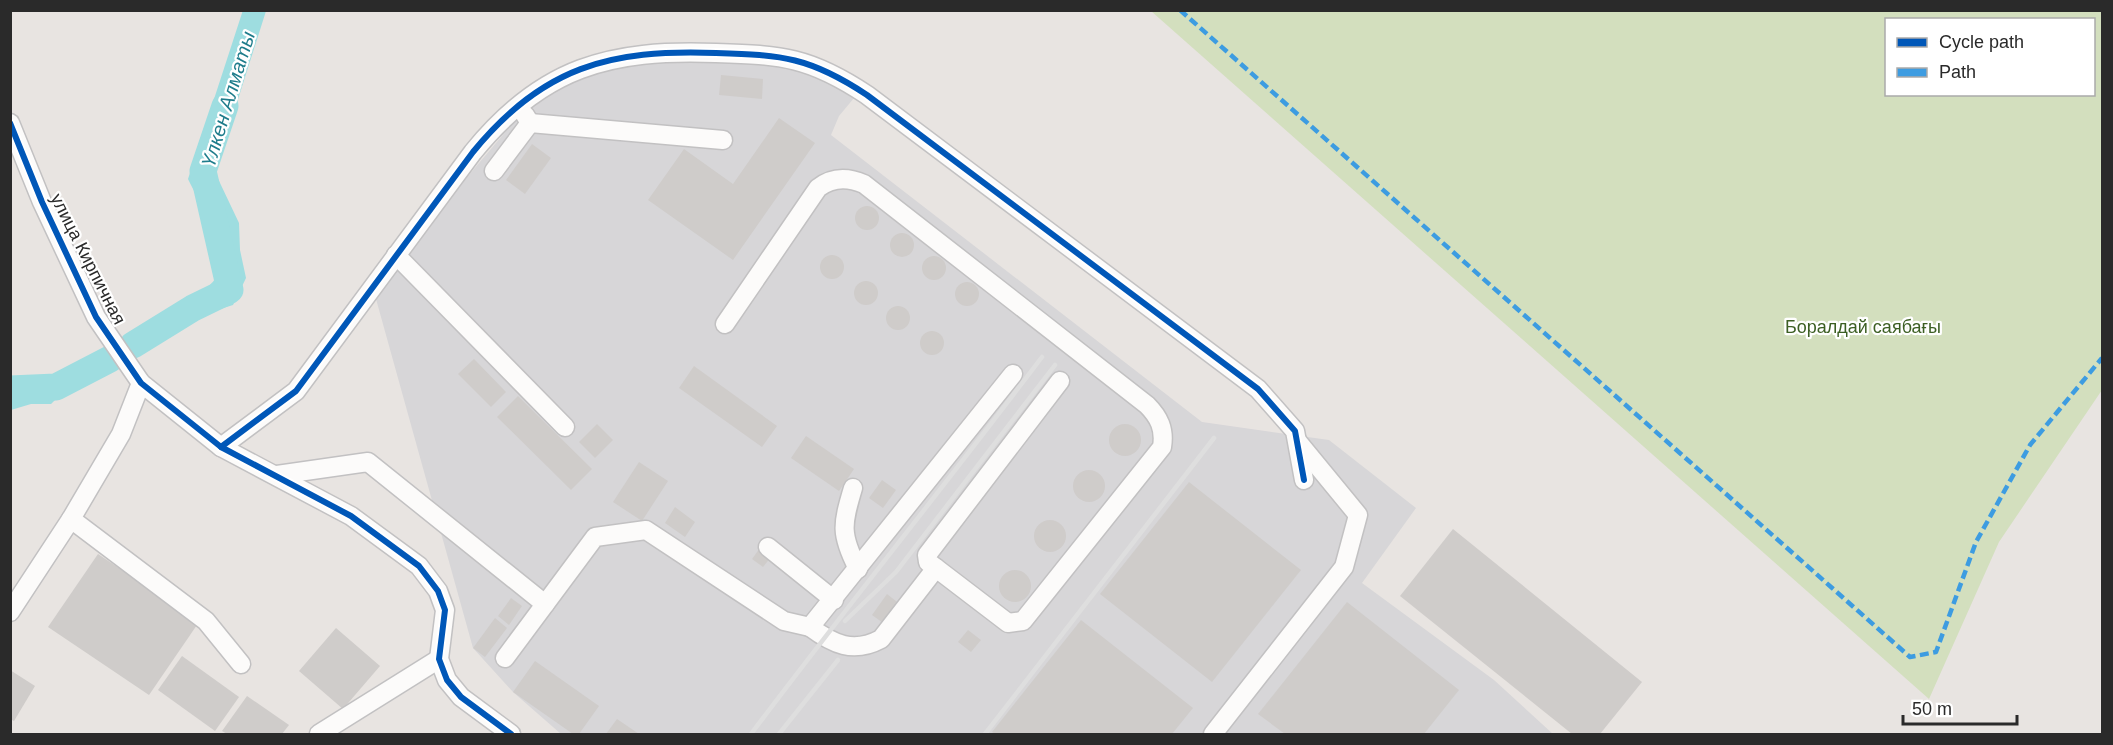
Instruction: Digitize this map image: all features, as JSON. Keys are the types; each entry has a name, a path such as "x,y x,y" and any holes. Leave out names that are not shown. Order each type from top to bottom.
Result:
{"street":[{"path":"221,447 296,391 493,127 519,104 563,77 591,64 625,55 656,52 778,55 814,65 867,95 1258,389 1295,431 1304,480"},
{"path":"519,104 530,123"},
{"name":"улица Кирпичная","path":"10,123 42,202 96,317 141,383 221,447 351,516 419,566 438,591 445,610 439,659"},
{"path":"530,123 723,140"},
{"path":"494,171 530,123"},
{"path":"725,324 818,188 826,182 855,180 883,199 1157,416 1163,438 1162,447 1023,621 1008,623 928,562 927,555 1060,381"},
{"path":"396,255 565,427"},
{"path":"810,627 834,600 1013,374"},
{"path":"10,612 71,519 122,434 141,383"},
{"path":"1213,735 1344,567 1358,515 1297,442"},
{"path":"277,475 368,462 545,604"},
{"path":"854,488 843,523 845,540 858,569"},
{"path":"71,519 206,621 241,664"},
{"path":"505,658 595,537 646,530 784,621 810,627 841,647 870,645 880,639 936,568"},
{"path":"768,547 834,600"},
{"path":"319,735 439,659 447,680 461,698 511,735"}],"shaded area":[{"path":"664,59 786,66 828,80 854,98 839,116 831,135 1202,422 1329,440 1416,508 1362,583 1494,680 1553,734 561,734 513,692 473,648 376,299 468,176 519,116 575,77 626,60"}],"green space":[{"name":"Боралдай саябағы","path":"1151,11 2102,11 2102,390 1999,542 1929,699"}],"water":[{"name":"Үлкен Алматы","path":"243,10 266,11 234,112 211,144 211,164 239,223 240,250 246,278 233,305 195,317 180,305 213,282 221,261 216,237 188,179"},
{"path":"11,376 49,378 60,395 51,404 31,404 11,410"}],"building":[{"path":"721,75 763,79 762,99 719,95"},
{"path":"779,118 815,143 733,260 648,200 684,149 733,184"},
{"path":"532,144 551,158 525,194 506,180"},
{"path":"867,206 872,207 878,213 878,223 872,229 867,230 862,229 856,223 855,218 856,213 862,207"},
{"path":"902,233 907,234 913,240 913,250 907,256 902,257 897,256 891,250 890,245 891,240 897,234"},
{"path":"832,255 837,256 843,262 843,272 837,278 832,279 827,278 821,272 820,267 821,262 827,256"},
{"path":"934,256 939,257 945,263 945,273 939,279 934,280 929,279 923,273 922,268 923,263 929,257"},
{"path":"866,281 871,282 877,288 877,298 871,304 866,305 861,304 855,298 854,293 855,288 861,282"},
{"path":"967,282 972,283 978,289 978,299 972,305 967,306 962,305 956,299 955,294 956,289 962,283"},
{"path":"898,306 903,307 909,313 909,323 903,329 898,330 893,329 887,323 886,318 887,313 893,307"},
{"path":"932,331 937,332 943,338 943,348 937,354 932,355 927,354 921,348 920,343 921,338 927,332"},
{"path":"474,359 506,392 491,407 458,374"},
{"path":"694,366 777,426 762,447 679,388"},
{"path":"518,396 592,469 571,490 497,417"},
{"path":"597,424 613,440 595,458 579,442"},
{"path":"1125,424 1136,429 1141,440 1136,451 1125,456 1114,451 1109,440 1114,429"},
{"path":"806,436 854,469 839,491 791,458"},
{"path":"639,462 668,481 642,521 613,502"},
{"path":"1089,470 1100,475 1105,486 1100,497 1089,502 1078,497 1073,486 1078,475"},
{"path":"882,480 896,490 883,508 869,498"},
{"path":"1189,482 1301,570 1212,682 1100,594"},
{"path":"675,507 695,522 685,537 665,523"},
{"path":"1050,520 1061,525 1066,536 1061,547 1050,552 1039,547 1034,536 1039,525"},
{"path":"1453,529 1642,682 1600,734 1572,734 1400,596"},
{"path":"760,548 771,557 763,567 752,559"},
{"path":"98,554 199,622 149,695 48,627"},
{"path":"1015,570 1026,575 1031,586 1026,597 1015,602 1004,597 999,586 1004,575"},
{"path":"887,594 901,605 886,625 872,615"},
{"path":"511,598 522,606 509,625 498,616"},
{"path":"1347,602 1459,690 1424,734 1285,734 1258,714"},
{"path":"495,618 507,628 485,657 473,648"},
{"path":"1081,620 1193,708 1172,734 995,734 992,732"},
{"path":"336,628 380,666 343,709 299,671"},
{"path":"968,630 981,640 971,652 958,642"},
{"path":"182,656 239,697 215,731 158,690"},
{"path":"535,661 599,706 579,734 573,734 513,692"},
{"path":"10,670 35,686 14,721 10,719"},
{"path":"247,696 289,725 282,734 227,734 222,731"},
{"path":"617,719 639,734 606,734"}],"waterway":[{"name":"Үлкен Алматы","path":"133,345 193,308 230,290 203,171 225,106"},
{"name":"Үлкен Алматы","path":"10,389 56,387 110,359"}],"railway":[{"path":"751,734 1042,357"},
{"path":"845,621 896,572 1055,365"},
{"path":"985,734 1214,438"},
{"path":"779,734 838,660"}],"marked path":[{"path":"1180,10 1910,657 1936,652 1976,542 2030,445 2102,358"}],"cycle path":[{"path":"221,447 296,391 473,152 499,123 525,100 552,82 581,69 611,60 643,55 716,53 759,55 795,60 829,73 867,95 1258,389 1295,431 1304,480"},
{"path":"10,123 42,202 96,317 141,383 221,447 351,516 419,566 438,591 445,610 439,659 447,680 461,697 511,734"}]}
